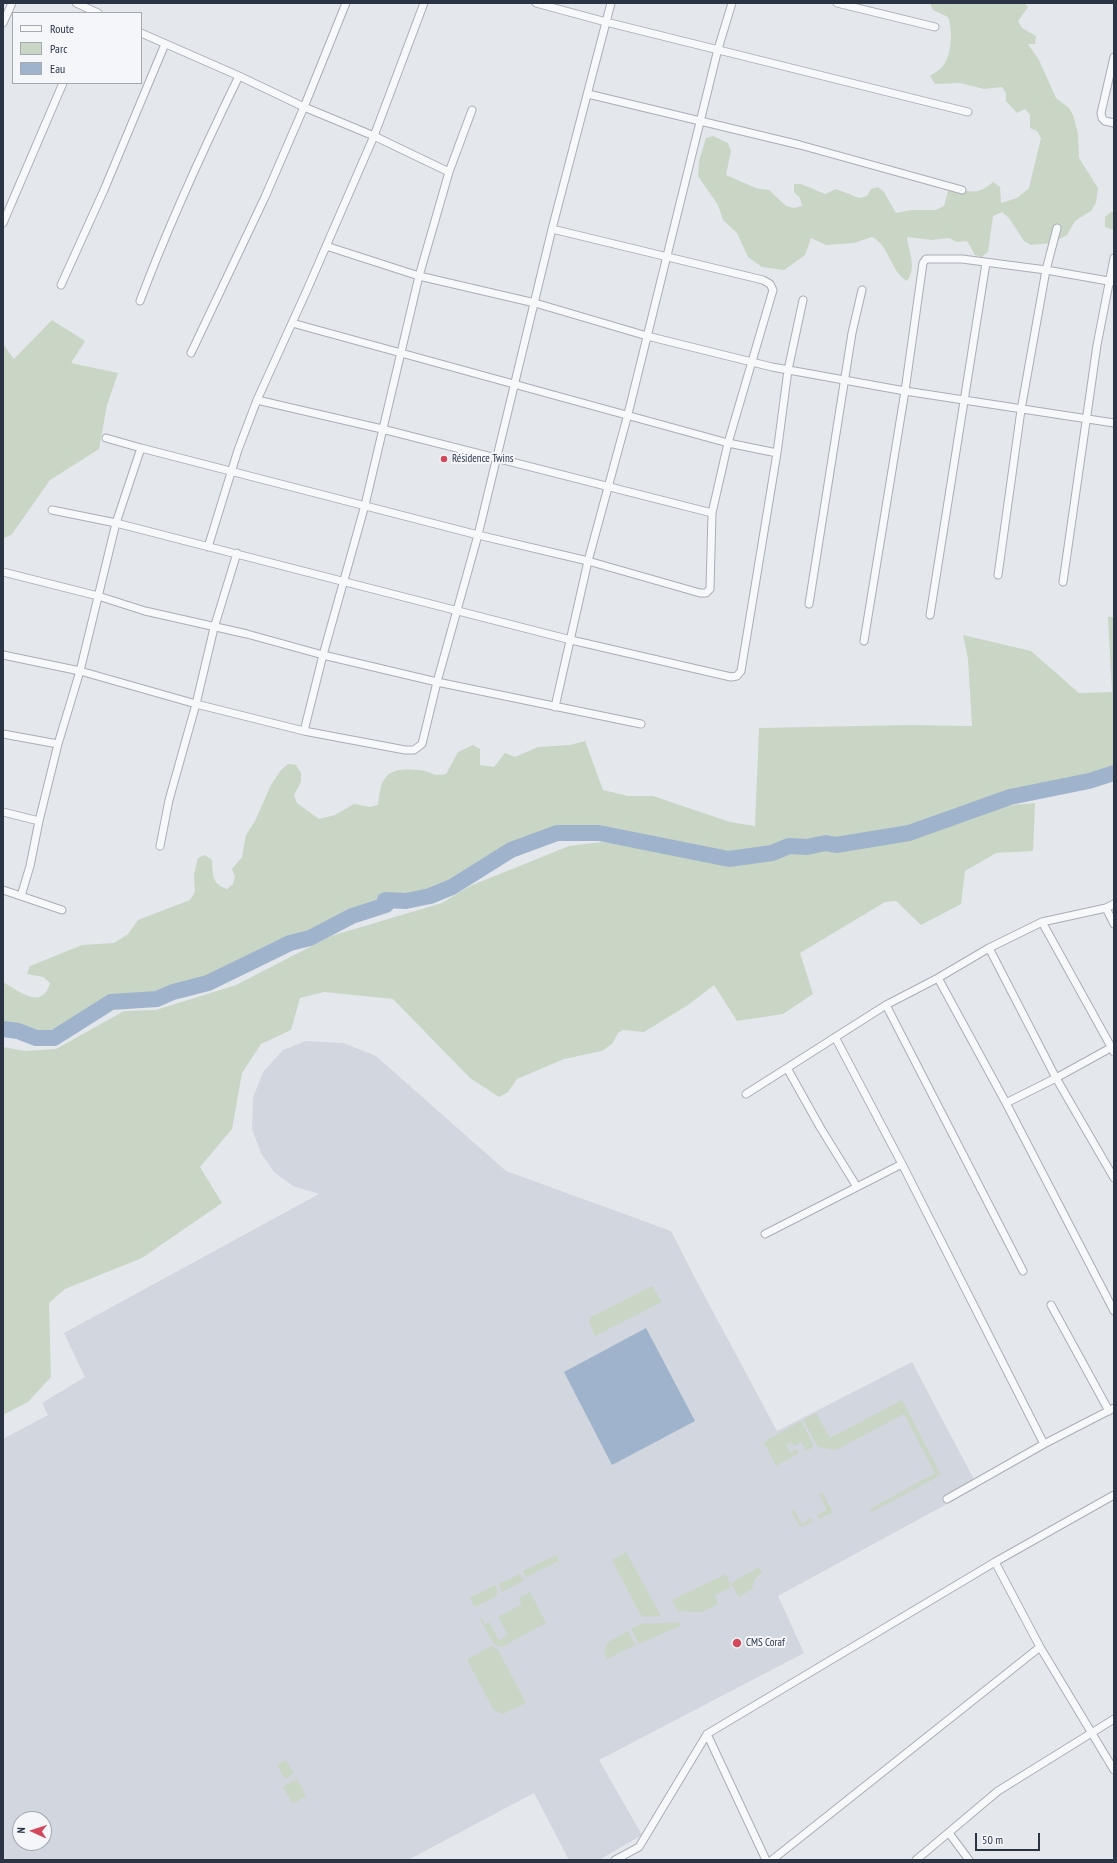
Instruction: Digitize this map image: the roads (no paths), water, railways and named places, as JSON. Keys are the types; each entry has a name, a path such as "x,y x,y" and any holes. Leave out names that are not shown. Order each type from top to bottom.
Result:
{"street":[{"path":"3,22 12,3"},
{"path":"76,3 94,12"},
{"path":"191,353 265,197 304,107 346,3"},
{"path":"208,547 231,471 257,400 374,136 424,3"},
{"path":"536,3 606,22 968,112"},
{"path":"3,655 80,671 196,704 304,731 404,750 414,750 422,744 436,682 478,535 552,229 611,3"},
{"path":"555,707 588,561 628,414 718,49 732,3"},
{"path":"837,3 935,27"},
{"path":"142,33 239,76 304,107 374,136 450,172"},
{"path":"61,285 104,190 165,44"},
{"path":"1114,57 1101,113 1102,118 1105,121 1114,122"},
{"path":"140,301 161,245 197,162 239,76"},
{"path":"3,223 63,84"},
{"path":"588,94 800,145 962,190"},
{"path":"304,731 323,655 365,505 419,276 450,172 472,110"},
{"path":"998,575 1021,410 1046,270 1057,228"},
{"path":"106,438 478,535 588,561 700,593 706,593 710,589 712,513 728,443 773,290 770,284 763,280 552,229"},
{"path":"326,246 419,276 535,303 647,336 752,362 905,391 1021,410 1114,423"},
{"path":"864,641 905,391 923,263 926,259 931,258 962,259 1046,270 1112,281"},
{"path":"1063,582 1097,345 1112,281 1114,258"},
{"path":"930,615 986,263"},
{"path":"810,604 828,494 844,380 852,333 862,290"},
{"path":"52,510 116,523 571,640 731,678 737,676 741,671 777,453 788,370 803,300"},
{"path":"292,323 400,354 515,383 628,414 728,443 777,453"},
{"path":"257,400 382,429 496,459 608,485 712,513"},
{"path":"21,896 30,866 39,821 58,744 80,671 116,523 141,448"},
{"path":"160,846 169,800 196,704 214,628 237,553"},
{"path":"3,572 98,596 145,611 214,628 247,634 323,655 436,682 641,724"},
{"path":"3,734 58,744"},
{"path":"3,812 39,821"},
{"path":"3,890 62,910"},
{"path":"746,1094 886,1006 989,948 1042,922 1106,908 1114,904"},
{"path":"1106,908 1114,924"},
{"path":"1006,1103 1113,1048 1042,922"},
{"path":"989,948 1056,1078 1114,1178"},
{"path":"938,978 1006,1103 1114,1311"},
{"path":"886,1006 1023,1270"},
{"path":"835,1037 902,1164 1044,1444"},
{"path":"787,1068 820,1127 857,1187"},
{"path":"765,1234 902,1164"},
{"path":"947,1499 1044,1444 1111,1409 1051,1305"},
{"path":"615,1860 639,1847 707,1734 995,1562 1114,1494"},
{"path":"995,1562 1040,1647 1114,1770"},
{"path":"772,1860 1040,1647"},
{"path":"916,1860 950,1833 998,1791 1114,1719"},
{"path":"707,1734 766,1860"},
{"path":"950,1833 969,1860"}],"water":[{"path":"646,1328 695,1421 612,1465 564,1372"}],"waterway":[{"path":"3,1029 18,1031 36,1038 54,1038 111,1002 157,999 173,992 208,983 290,943 310,938 352,916 386,905 385,900 406,901 430,896 452,887 511,850 557,833 599,833 729,859 772,853 789,846 807,847 826,843 836,845 909,833 1010,797 1089,781 1114,773"}],"place":[{"name":"Résidence Twins","path":"444,459"},
{"name":"CMS Coraf","path":"737,1643"}]}
